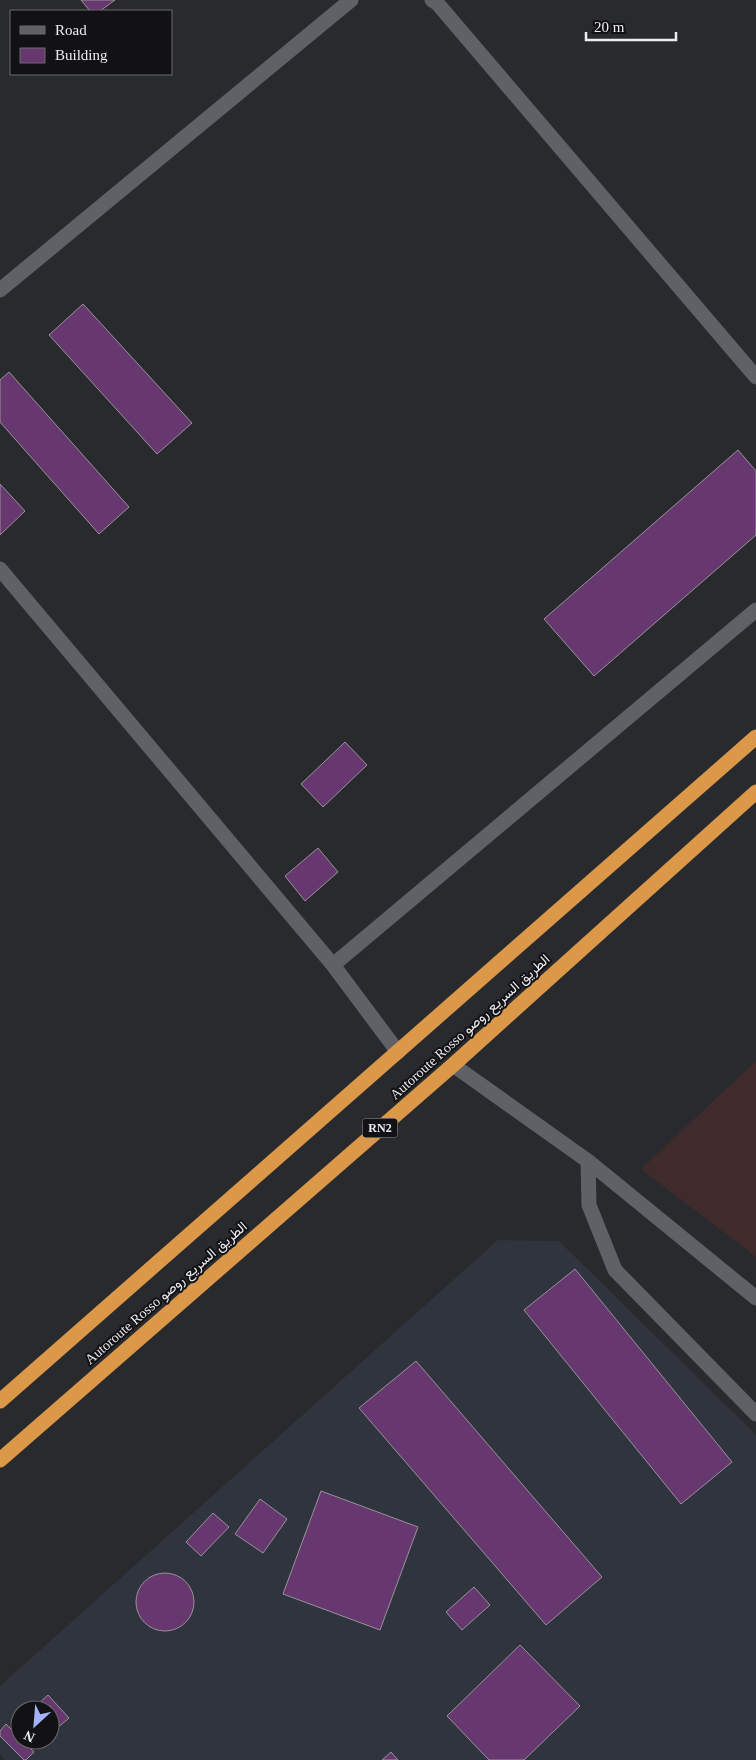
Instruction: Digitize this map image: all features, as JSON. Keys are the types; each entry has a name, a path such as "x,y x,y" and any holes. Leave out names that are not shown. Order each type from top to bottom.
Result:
{"highway":[{"name":"Autoroute Rosso الطريق السريع روصو","path":"0,1401 756,737"},
{"name":"Autoroute Rosso الطريق السريع روصو","path":"0,1460 453,1065 756,792"}],"street":[{"path":"0,290 351,0"},
{"path":"432,0 756,377"},
{"path":"0,569 333,965 398,1052"},
{"path":"333,965 756,610"},
{"path":"453,1065 588,1161 756,1298"},
{"path":"588,1161 589,1205 615,1270 756,1414"}],"shaded area":[{"path":"756,1061 756,1257 641,1169"},
{"path":"498,1240 559,1241 756,1435 756,1760 5,1760 0,1754 0,1686"}],"building":[{"path":"81,0 115,0 101,10 89,10"},
{"path":"83,304 192,423 157,454 49,335"},
{"path":"9,372 129,507 99,534 0,422 0,380"},
{"path":"738,450 756,471 756,535 594,676 544,619"},
{"path":"0,484 25,511 0,535"},
{"path":"345,742 367,765 323,807 301,784"},
{"path":"318,848 338,872 305,901 285,876"},
{"path":"575,1269 732,1462 681,1504 524,1310"},
{"path":"416,1361 602,1577 546,1625 359,1408"},
{"path":"321,1491 418,1527 380,1630 283,1594"},
{"path":"260,1499 287,1519 263,1553 235,1534"},
{"path":"213,1513 229,1527 201,1556 186,1542"},
{"path":"165,1573 176,1575 189,1586 194,1602 192,1613 181,1626 165,1631 154,1629 141,1618 136,1602 138,1591 149,1578"},
{"path":"474,1587 490,1605 462,1630 446,1612"},
{"path":"520,1645 580,1706 524,1760 489,1760 447,1716"},
{"path":"48,1695 53,1700 43,1700"},
{"path":"60,1708 69,1718 60,1726"},
{"path":"6,1724 10,1728 10,1746 0,1736 0,1731"},
{"path":"14,1750 32,1750 34,1752 24,1760"},
{"path":"391,1752 398,1760 382,1760"}]}
